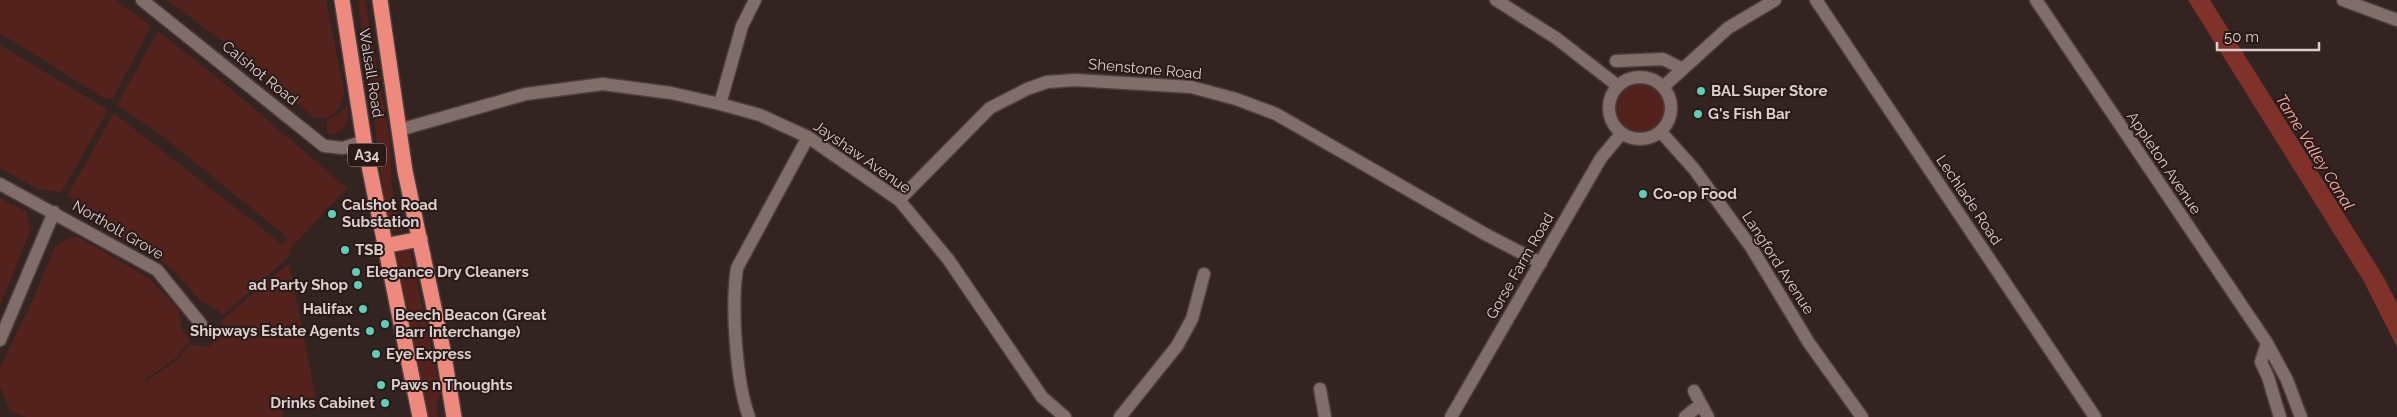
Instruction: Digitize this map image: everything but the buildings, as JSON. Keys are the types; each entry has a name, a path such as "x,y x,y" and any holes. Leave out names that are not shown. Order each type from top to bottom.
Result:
{"highway":[{"name":"Walsall Road","path":"342,0 364,142 420,417"},
{"path":"350,0 353,64"},
{"name":"Walsall Road","path":"380,0 405,171 443,350 454,417"},
{"path":"384,246 420,239"}],"street":[{"name":"Calshot Road","path":"142,0 324,146 343,148 364,142"},
{"path":"720,104 742,26 755,0"},
{"path":"1496,0 1556,38 1618,86"},
{"path":"1663,86 1728,28 1774,0"},
{"name":"Lechlade Road","path":"1816,0 2095,417"},
{"name":"Appleton Avenue","path":"2036,0 2267,343 2287,380 2301,417"},
{"path":"2343,0 2397,20"},
{"path":"1616,61 1663,59 1681,68"},
{"path":"1640,77 1649,78 1663,86 1671,105 1667,124 1661,132 1648,139 1634,139 1621,134 1613,126 1609,110 1612,95 1618,86 1632,78 1640,77"},
{"name":"Shenstone Road","path":"899,200 990,108 1027,89 1047,82 1075,80 1191,87 1236,99 1276,114 1485,234 1541,263"},
{"name":"Jayshaw Avenue","path":"399,130 526,94 603,84 671,93 720,104 760,116 808,137 899,200 948,259 1042,397 1064,417"},
{"name":"Langford Avenue","path":"1661,132 1694,169 1751,247 1809,342 1862,417"},
{"name":"Gorse Farm Road","path":"1450,417 1601,158 1621,134"},
{"path":"749,417 745,406 740,374 734,289 737,268 808,137"},
{"name":"Northolt Grove","path":"0,184 157,270 201,324"},
{"path":"0,340 54,212"},
{"path":"1120,417 1177,346 1192,319 1204,274"},
{"path":"2267,343 2261,362 2268,377 2280,417"},
{"path":"1320,389 1325,417"},
{"path":"1694,391 1708,417"},
{"path":"1685,417 1702,404"}],"shaded area":[{"path":"0,0 116,0 151,26 113,98 105,99 0,33"},
{"path":"167,0 326,0 344,90 339,108 331,116 319,118 312,116 229,46"},
{"path":"358,0 365,0 390,140 392,190 403,230 389,232"},
{"path":"2188,0 2210,0 2383,276 2397,303 2397,347 2363,280"},
{"path":"158,31 223,82 347,188 289,250 293,253 222,316 217,310 200,300 175,272 152,253 81,215 71,198 67,196 114,113 282,244 288,238 161,135 117,105"},
{"path":"0,45 108,110 61,193 36,188 0,168"},
{"path":"1636,84 1646,84 1658,91 1665,103 1665,113 1658,125 1646,132 1636,132 1628,128 1621,121 1617,113 1617,103 1621,95 1628,88"},
{"path":"347,104 348,116 346,125 334,134 328,135 326,120 339,115"},
{"path":"0,198 26,211 31,229 0,305"},
{"path":"70,237 78,237 149,278 179,310 182,328 190,342 176,358 144,380 146,381 177,360 190,344 206,347 217,340 222,329 222,320 289,263 318,408 287,400 282,417 26,417 10,411 0,387 0,367 30,306 55,247"},
{"path":"401,250 410,250 441,392 436,406 438,417 426,417 408,331 409,314 396,256"}],"place":[{"name":"BAL Super Store","path":"1701,91"},
{"name":"G's Fish Bar","path":"1698,114"},
{"name":"Co-op Food","path":"1643,194"},
{"name":"Calshot Road Substation","path":"332,214"},
{"name":"TSB","path":"345,250"},
{"name":"Elegance Dry Cleaners","path":"356,272"},
{"name":"ad Party Shop","path":"358,285"},
{"name":"Halifax","path":"363,309"},
{"name":"Beech Beacon (Great Barr Interchange)","path":"385,324"},
{"name":"Shipways Estate Agents","path":"370,331"},
{"name":"Eye Express","path":"376,354"},
{"name":"Paws n Thoughts","path":"381,385"},
{"name":"Drinks Cabinet","path":"385,403"}],"water label":[{"name":"Tame Valley Canal","path":"2315,152"}]}
